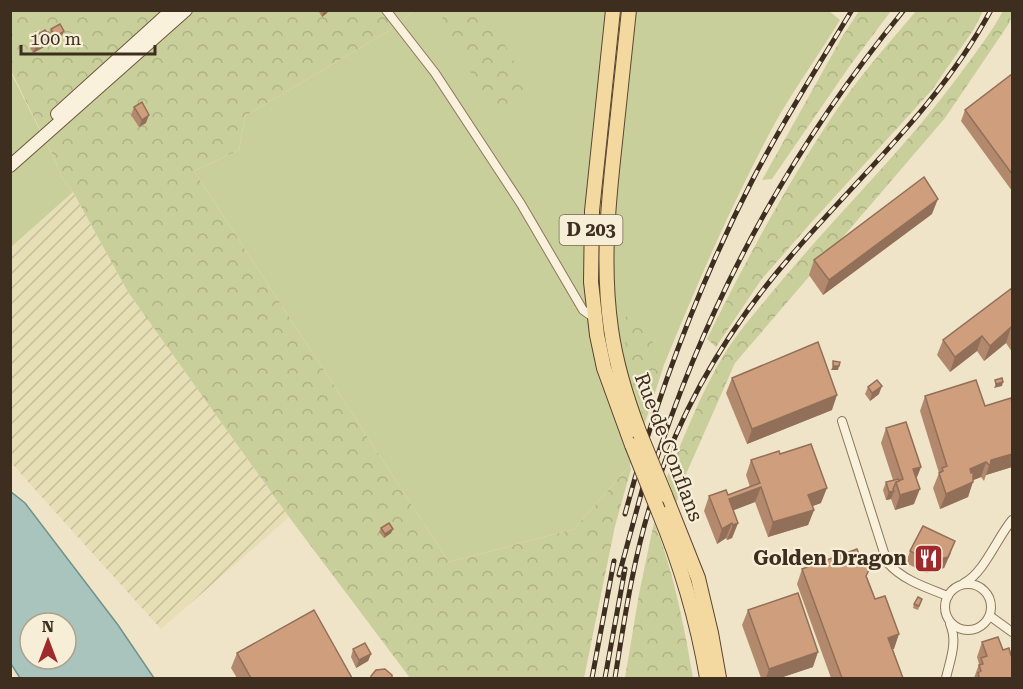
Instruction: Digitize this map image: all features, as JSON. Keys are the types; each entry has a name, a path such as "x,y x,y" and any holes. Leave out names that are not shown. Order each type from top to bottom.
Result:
{"main road":[{"path":"10,166 171,10"},
{"path":"10,156 44,131 186,10"},
{"name":"Rue de Conflans","path":"613,10 592,211 591,273 594,318 604,368 636,440 664,495 698,578 719,678"},
{"name":"Rue de Conflans","path":"629,10 609,203 606,256 613,344 636,440 658,510 686,583 698,631 706,678"}],"street":[{"name":"Rue de Conflans","path":"386,10 435,73 521,204 583,310 594,318"},
{"path":"575,293 584,290 591,273"},
{"path":"842,421 887,562 895,572 948,596"},
{"path":"946,678 954,637 947,618 945,603 948,596 959,586 972,579 1012,520"},
{"path":"950,660 962,638 979,628 990,616 991,600 979,579 982,566"},
{"path":"959,586 974,585 984,590"},
{"path":"990,616 1012,632"},
{"path":"947,618 957,628 964,631 979,628"}],"shaded area":[{"path":"73,192 128,292 289,517 161,629 11,463 10,247"}],"green space":[{"path":"828,10 840,20 782,112 759,154 716,244 664,365 656,352 634,389 645,423 630,465 574,529 449,562 194,171 239,150 245,116 387,32 414,11"},
{"path":"917,10 983,11 974,29 932,90 761,280 716,347 707,339 784,194 836,111 875,59"},
{"path":"11,11 414,11 387,32 245,116 239,150 194,171 449,562 574,529 630,465 631,469 615,526 584,678 410,678 289,517 128,292 73,192 62,178 11,71"},
{"path":"439,11 486,11 532,94 493,115"},
{"path":"859,11 891,11 849,67 772,179 762,180 842,37"},
{"path":"1003,11 1012,11 1010,22 945,118 735,363 683,481 676,503 667,477 701,398 731,344 800,259 936,105 981,45"},
{"path":"10,71 62,178 73,192 11,247"},
{"path":"636,310 664,365 645,423 634,389 621,320"},
{"path":"654,522 673,580 693,678 625,678"}],"water":[{"path":"10,491 25,503 118,625 154,678 20,678 11,664"}],"building":[{"path":"60,24 64,31 55,37 51,29"},
{"path":"45,30 47,33 36,39 35,36"},
{"path":"48,32 50,37 36,46 33,41"},
{"path":"1012,74 1012,174 965,110"},
{"path":"142,102 149,115 142,120 134,107"},
{"path":"924,177 938,199 829,280 814,260"},
{"path":"1012,288 1012,330 1011,327 990,346 982,336 955,357 943,340"},
{"path":"818,342 837,395 752,429 732,378"},
{"path":"833,361 840,362 839,366 833,366"},
{"path":"1002,378 1003,382 996,384 995,380"},
{"path":"877,380 882,386 872,393 868,387"},
{"path":"976,380 985,406 1011,398 1012,454 991,460 990,466 986,462 970,469 971,473 973,472 973,482 946,494 939,473 947,466 925,396"},
{"path":"906,422 921,467 913,469 920,489 900,495 896,482 903,479 886,428"},
{"path":"811,444 827,488 808,495 814,510 773,522 761,487 729,499 738,523 733,525 732,523 722,529 709,496 726,490 728,495 760,483 751,460"},
{"path":"898,479 894,491 889,492 886,482"},
{"path":"389,523 393,529 385,534 381,528"},
{"path":"923,526 955,541 948,557 930,562 910,551"},
{"path":"857,549 863,565 870,568 866,576 875,599 885,596 899,634 888,638 903,678 842,678 802,569"},
{"path":"798,593 818,652 769,669 748,610"},
{"path":"918,597 922,599 919,606 914,604"},
{"path":"314,610 352,678 251,678 237,653"},
{"path":"998,637 1003,650 1009,648 1012,654 1012,678 978,678 978,673 981,671 979,665 983,664 981,658 987,656 982,642"},
{"path":"365,643 371,654 359,660 353,649"},
{"path":"385,669 392,675 392,678 371,678 376,670"}],"railway":[{"path":"625,514 665,385 714,260 764,157 852,10"},
{"path":"651,476 697,351 755,231 788,173 824,117 904,10"},
{"path":"615,678 631,582 642,534 667,455 695,395 729,337 749,309 816,227 923,109 971,45 991,10"},
{"path":"619,575 649,465"},
{"path":"592,678 614,561"},
{"path":"605,678 625,569"}],"place":[{"name":"Golden Dragon","path":"928,558"}]}
